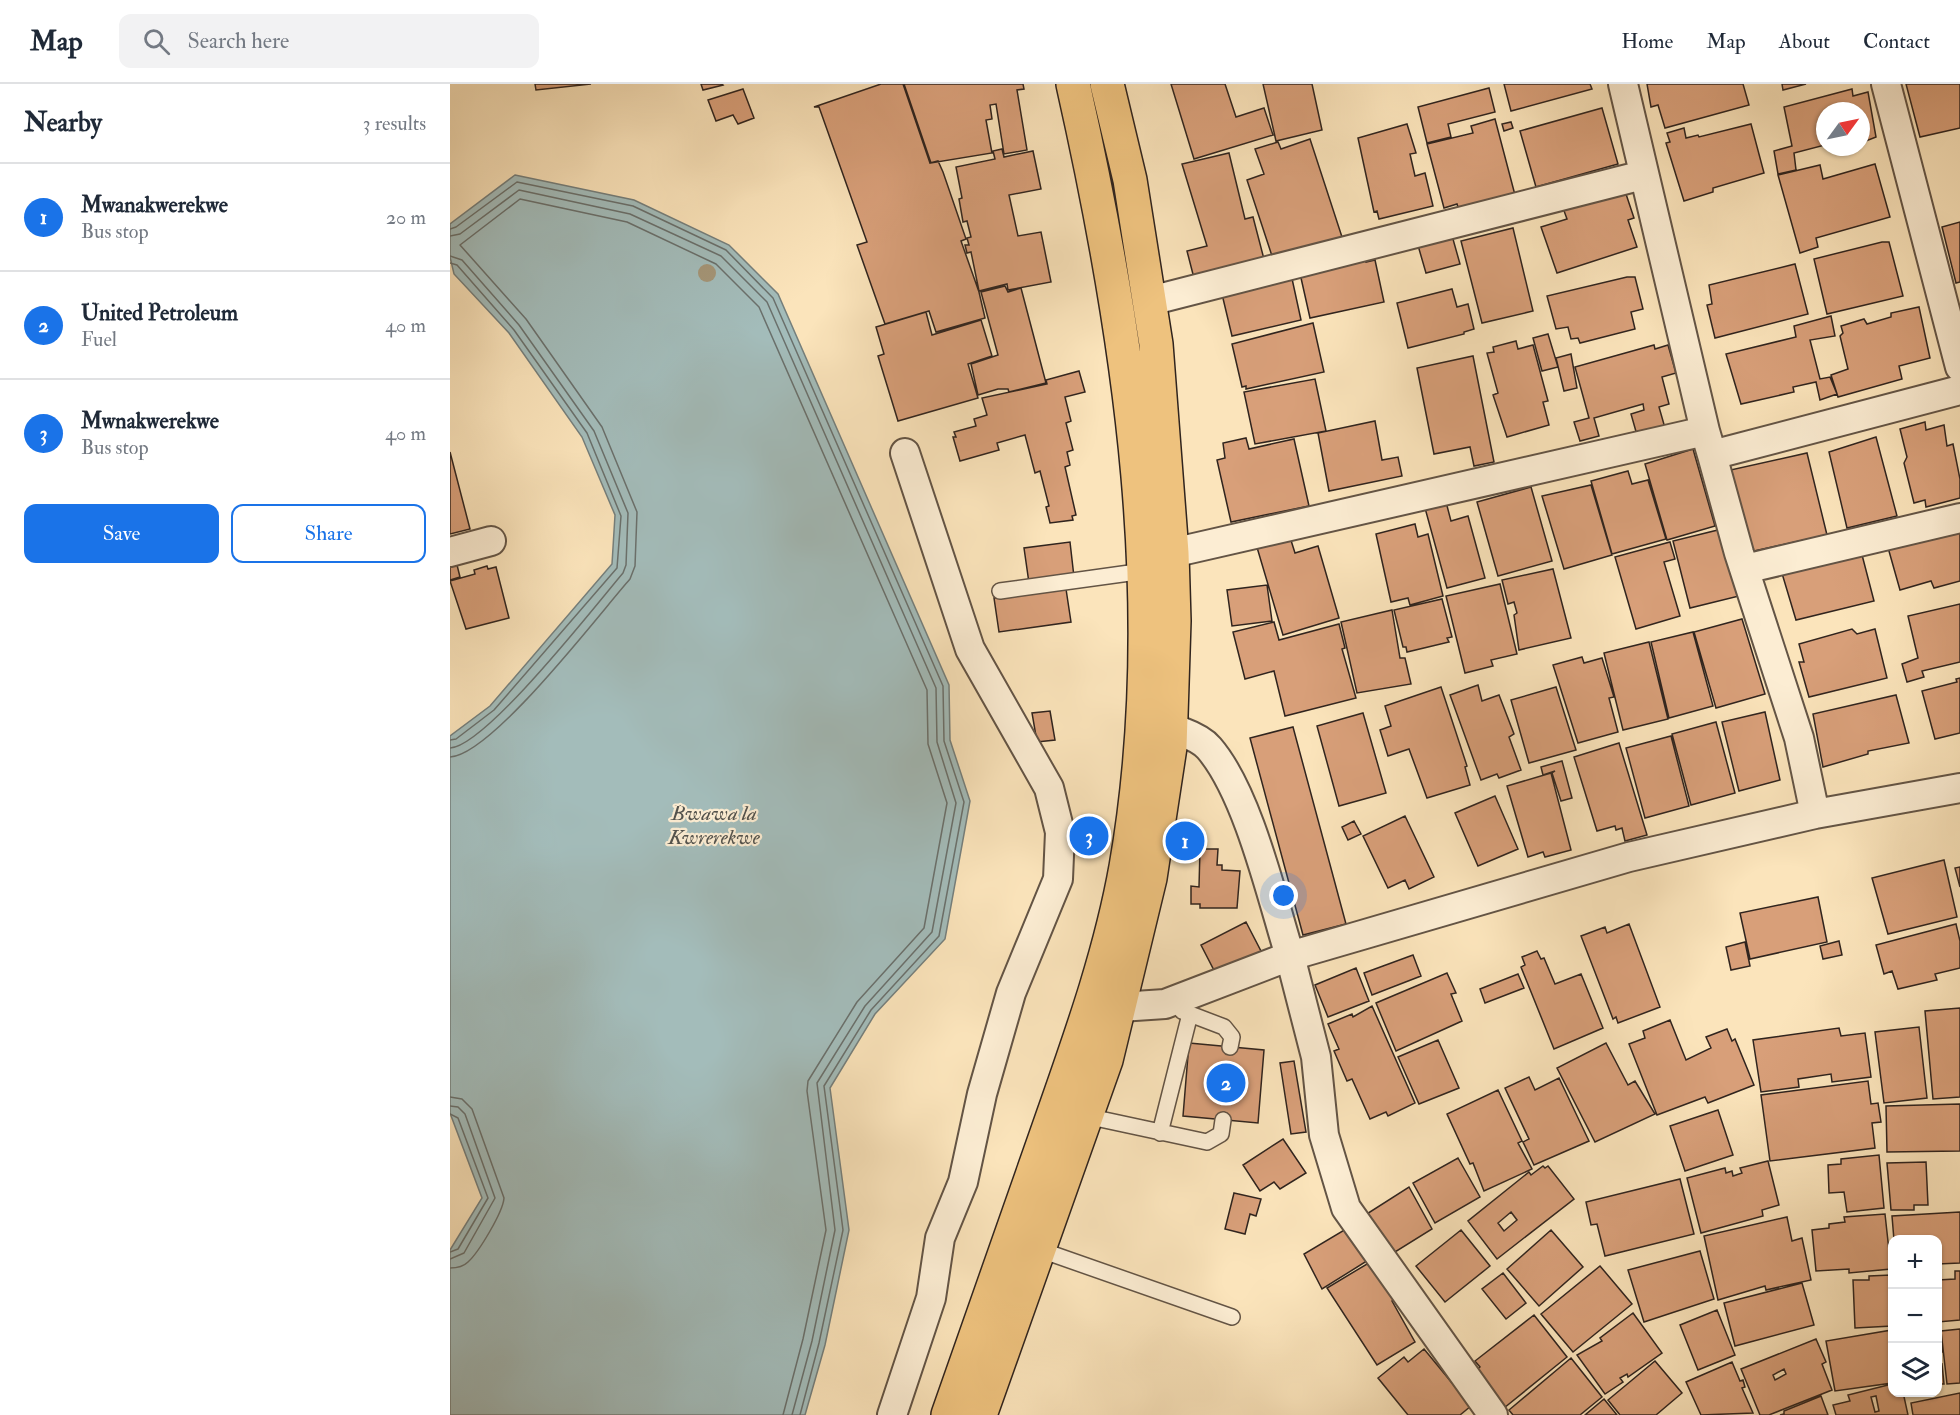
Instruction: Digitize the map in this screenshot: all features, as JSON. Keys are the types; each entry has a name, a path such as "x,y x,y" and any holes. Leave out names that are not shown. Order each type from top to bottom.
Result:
{"main road":[{"path":"948,1415 1107,1003 1123,982 1150,878 1170,747 1157,725 1174,621 1153,560 1139,486 1122,354 1096,187 1073,84"},
{"path":"1107,84 1130,180 1150,301 1153,560"},
{"path":"980,1415 1106,1060 1107,1003"}],"street":[{"path":"1623,84 1708,443 1799,738 1815,814"},
{"path":"1886,84 1960,367"},
{"path":"1150,301 1643,175"},
{"path":"1153,560 1960,390"},
{"path":"892,1415 931,1298 940,1238 963,1182 982,1095 1011,993 1058,879 1060,831 1049,788 970,650 905,453"},
{"path":"1745,569 1960,518"},
{"path":"450,552 491,541"},
{"path":"1157,725 1208,747 1232,786 1250,830 1290,956 1316,1057 1324,1135 1346,1208 1493,1415"},
{"path":"1107,1003 1178,1009 1290,956 1629,857 1815,814 1960,788"}],"lane":[{"path":"1000,591 1153,560"},
{"path":"1160,1133 1178,1009 1224,1028 1232,1036 1230,1047"},
{"path":"1086,1116 1207,1142 1221,1134 1223,1120"},
{"path":"1038,1249 1232,1317"}],"water":[{"name":"Bwawa la Kwrerekwe","path":"515,175 634,200 729,245 778,294 949,685 950,740 970,801 945,939 875,1014 830,1088 849,1230 825,1345 805,1415 450,1415 450,1250 482,1198 450,1113 450,736 490,706 612,564 615,515 582,437 509,333 454,274 450,257 450,224"}],"building":[{"path":"535,84 591,84 536,90"},
{"path":"701,84 722,84 723,85 703,90"},
{"path":"881,84 903,84 930,163 938,161 943,172 966,239 961,241 979,292 985,318 936,332 929,311 885,324 857,245 867,242 819,107 814,107"},
{"path":"904,84 1023,84 1024,89 1017,90 1027,150 1004,154 996,104 990,105 992,119 986,120 992,153 931,163"},
{"path":"1171,84 1225,84 1236,117 1264,108 1273,135 1194,159"},
{"path":"1263,84 1312,84 1322,130 1276,141"},
{"path":"1504,84 1590,84 1592,89 1511,111"},
{"path":"1647,84 1743,84 1749,105 1665,128 1658,105 1651,107"},
{"path":"1782,84 1806,84 1783,90"},
{"path":"1906,84 1960,84 1960,128 1920,137"},
{"path":"1489,88 1495,112 1448,124 1451,137 1427,143 1418,107"},
{"path":"743,89 754,118 738,124 733,115 716,121 708,100"},
{"path":"1852,89 1853,96 1868,92 1870,102 1816,102 1816,147 1794,153 1796,170 1778,174 1774,151 1792,146 1784,107"},
{"path":"1870,103 1876,137 1870,139"},
{"path":"1602,108 1618,164 1536,187 1520,131"},
{"path":"1495,119 1515,195 1459,210 1457,204 1444,208 1427,144 1473,133 1471,126"},
{"path":"1511,122 1513,128 1504,131 1502,124"},
{"path":"1407,124 1416,153 1410,154 1415,176 1425,173 1433,206 1379,219 1377,211 1374,212 1358,138"},
{"path":"1751,124 1764,173 1713,188 1713,192 1684,201 1666,143 1670,142 1667,133 1684,128 1686,138 1698,135 1699,137"},
{"path":"1310,139 1342,237 1273,259 1247,180 1264,174 1255,149 1278,142 1281,149"},
{"path":"1002,149 1004,157 1033,151 1041,189 1009,195 1018,236 1041,232 1051,282 1008,290 1007,284 979,291 971,252 967,253 965,245 969,245 967,238 971,237 967,221 963,222 959,199 962,198 956,167 995,159 993,151"},
{"path":"1229,153 1245,219 1253,217 1265,263 1195,282 1187,251 1207,246 1182,164"},
{"path":"1875,164 1890,217 1816,238 1818,247 1800,253 1778,175 1820,165 1823,179"},
{"path":"1624,188 1634,218 1628,220 1637,247 1557,273 1541,227 1567,219 1563,208"},
{"path":"1960,222 1960,282 1956,283 1942,227"},
{"path":"1513,228 1533,311 1482,323 1461,241"},
{"path":"1451,232 1460,264 1426,273 1417,242"},
{"path":"1889,242 1903,296 1827,314 1814,259"},
{"path":"1364,255 1366,262 1375,260 1384,302 1310,318 1299,269"},
{"path":"1795,264 1808,314 1715,338 1707,305 1712,304 1709,285"},
{"path":"1291,274 1301,320 1232,336 1221,290"},
{"path":"1635,277 1643,309 1631,312 1635,329 1580,343 1578,338 1571,339 1568,327 1556,329 1547,296"},
{"path":"1005,286 1008,292 1021,288 1046,383 1009,392 1008,389 998,389 978,395 971,364 998,355 981,292"},
{"path":"1452,289 1457,307 1468,304 1474,329 1464,334 1408,348 1397,303"},
{"path":"1919,307 1930,358 1899,366 1902,379 1838,397 1831,375 1848,369 1840,336 1843,333 1841,326 1864,319 1867,324 1891,317 1891,313"},
{"path":"926,312 932,335 981,320 992,356 968,364 978,398 898,421 878,356 884,354 876,327"},
{"path":"1831,316 1835,336 1810,340 1820,379 1830,377 1837,394 1820,400 1816,382 1793,387 1794,392 1741,404 1726,354 1796,337 1794,326"},
{"path":"1313,323 1324,372 1246,389 1246,386 1242,387 1232,344"},
{"path":"1548,334 1558,367 1542,371 1533,338"},
{"path":"1516,341 1518,349 1533,345 1548,401 1543,402 1549,425 1507,437 1493,395 1498,393 1487,353 1494,352 1493,347"},
{"path":"1654,345 1655,349 1668,345 1676,373 1662,377 1669,404 1659,407 1665,428 1637,435 1631,414 1644,410 1643,404 1594,418 1599,436 1580,441 1574,422 1589,418 1575,367"},
{"path":"1571,354 1577,388 1564,391 1556,358"},
{"path":"1473,356 1494,462 1474,466 1470,447 1434,454 1417,368"},
{"path":"1079,371 1085,392 1065,397 1071,421 1066,423 1073,450 1067,452 1070,465 1065,467 1076,515 1072,516 1073,520 1050,523 1046,507 1049,506 1040,471 1035,473 1025,435 997,443 999,450 960,461 953,437 956,437 954,432 976,426 974,419 987,415 982,398 1047,384 1046,380"},
{"path":"1315,379 1326,431 1255,444 1244,392"},
{"path":"1375,421 1382,460 1398,457 1402,476 1329,491 1318,433"},
{"path":"1925,422 1926,430 1944,425 1947,446 1953,444 1960,479 1960,498 1926,507 1925,500 1914,503 1904,463 1907,457 1900,429"},
{"path":"1876,437 1897,516 1847,528 1829,452"},
{"path":"1246,438 1249,449 1294,439 1309,506 1231,522 1217,460 1225,458 1223,443"},
{"path":"1693,449 1715,526 1667,540 1645,464"},
{"path":"450,452 470,529 450,534"},
{"path":"1807,453 1827,535 1745,553 1726,471"},
{"path":"1628,471 1632,484 1648,480 1666,539 1612,554 1591,481"},
{"path":"1591,485 1612,555 1564,569 1542,496"},
{"path":"1531,487 1552,561 1498,576 1477,502"},
{"path":"1446,502 1451,521 1468,516 1485,578 1447,588 1425,508"},
{"path":"1415,524 1418,537 1428,534 1443,596 1410,605 1408,598 1391,602 1376,534"},
{"path":"1960,526 1960,581 1934,588 1931,581 1900,590 1887,544"},
{"path":"1722,529 1739,596 1690,608 1673,541"},
{"path":"1289,534 1295,553 1318,546 1339,618 1283,635 1256,544"},
{"path":"1070,542 1074,577 1029,583 1024,548"},
{"path":"1670,542 1675,559 1664,562 1680,616 1636,629 1615,557"},
{"path":"1861,551 1874,601 1796,620 1781,570"},
{"path":"457,565 460,577 450,580 450,567"},
{"path":"487,566 488,569 496,567 509,618 466,629 450,581 475,574 474,570"},
{"path":"1553,569 1571,638 1519,650 1514,615 1517,613 1514,602 1508,604 1502,580"},
{"path":"1500,584 1517,654 1491,660 1493,666 1465,673 1446,596"},
{"path":"1267,585 1272,621 1232,626 1227,590"},
{"path":"1066,589 1071,622 999,632 994,598"},
{"path":"1442,599 1452,637 1447,638 1449,642 1407,652 1406,647 1403,647 1394,610"},
{"path":"1960,604 1960,662 1922,671 1924,677 1907,682 1902,664 1918,658 1908,616"},
{"path":"1392,610 1400,658 1405,658 1411,684 1357,693 1341,622"},
{"path":"1742,619 1765,694 1716,708 1694,632"},
{"path":"1274,622 1279,640 1339,624 1345,648 1342,649 1356,698 1285,716 1274,671 1245,679 1233,632"},
{"path":"1852,629 1857,634 1875,629 1887,678 1809,697 1799,662 1804,662 1799,644"},
{"path":"1693,632 1713,706 1669,718 1651,642"},
{"path":"1649,642 1668,719 1623,730 1604,653"},
{"path":"1582,657 1584,663 1602,658 1614,697 1609,698 1618,732 1578,743 1553,665"},
{"path":"1960,678 1960,733 1935,739 1922,691 1957,682 1956,679"},
{"path":"1478,685 1482,701 1499,695 1514,734 1509,737 1521,770 1499,778 1497,774 1481,780 1450,695"},
{"path":"1441,687 1467,766 1465,767 1470,785 1427,798 1409,749 1388,756 1380,730 1391,726 1385,706"},
{"path":"1556,687 1576,750 1529,763 1511,700"},
{"path":"1896,695 1909,743 1868,751 1868,754 1823,767 1813,714"},
{"path":"1050,711 1055,740 1037,742 1032,713"},
{"path":"1765,712 1780,780 1739,791 1722,722"},
{"path":"1363,713 1386,793 1339,806 1317,726"},
{"path":"1716,722 1735,793 1691,805 1672,734"},
{"path":"1293,727 1346,924 1303,935 1250,738"},
{"path":"1671,736 1689,806 1645,818 1626,748"},
{"path":"1619,743 1647,835 1625,841 1622,828 1616,830 1615,826 1597,831 1574,757"},
{"path":"1562,761 1572,798 1561,801 1552,773 1555,771 1543,775 1541,767"},
{"path":"1551,773 1571,850 1545,857 1543,852 1528,857 1507,786"},
{"path":"1495,796 1518,849 1478,866 1455,813"},
{"path":"1405,816 1434,877 1409,889 1405,880 1388,888 1363,836"},
{"path":"1354,821 1361,834 1348,840 1342,827"},
{"path":"1200,849 1218,849 1217,865 1222,865 1222,870 1240,871 1237,908 1200,908 1200,904 1191,904 1191,886 1199,887"},
{"path":"1944,860 1957,917 1888,934 1872,878"},
{"path":"1960,867 1960,887 1955,868"},
{"path":"1818,897 1827,942 1750,959 1740,913"},
{"path":"1246,922 1263,955 1218,978 1201,945"},
{"path":"1629,924 1660,1007 1618,1023 1616,1017 1613,1019 1581,936 1605,927 1607,933"},
{"path":"1956,924 1960,941 1960,968 1935,974 1937,980 1898,989 1892,971 1884,974 1876,945"},
{"path":"1839,941 1842,955 1823,959 1820,946"},
{"path":"1745,942 1750,966 1731,970 1726,947"},
{"path":"1537,951 1541,959 1544,958 1555,984 1581,974 1603,1028 1554,1049 1521,967 1525,965 1522,957"},
{"path":"1413,955 1421,976 1372,995 1364,973"},
{"path":"1356,968 1369,1001 1328,1017 1315,985"},
{"path":"1447,973 1456,993 1451,994 1462,1021 1396,1051 1376,1003"},
{"path":"1518,974 1524,988 1485,1003 1480,989"},
{"path":"1372,1006 1415,1103 1388,1116 1386,1112 1370,1119 1352,1079 1347,1081 1334,1051 1339,1049 1328,1024 1352,1014 1353,1017"},
{"path":"1960,1008 1960,1097 1933,1099 1925,1011"},
{"path":"1670,1020 1686,1060 1711,1048 1706,1037 1727,1029 1732,1041 1735,1039 1754,1085 1708,1103 1705,1097 1657,1115 1629,1044 1645,1038 1643,1031"},
{"path":"1919,1027 1927,1098 1884,1103 1875,1032"},
{"path":"1839,1028 1841,1036 1865,1033 1871,1077 1832,1082 1831,1074 1798,1079 1799,1087 1761,1092 1753,1040"},
{"path":"1438,1040 1459,1088 1419,1104 1398,1057"},
{"path":"1189,1043 1264,1050 1258,1123 1183,1116"},
{"path":"1606,1043 1628,1085 1635,1081 1655,1114 1595,1142 1557,1068"},
{"path":"1294,1061 1306,1132 1291,1134 1280,1063"},
{"path":"1529,1077 1535,1090 1559,1078 1589,1141 1534,1165 1523,1142 1529,1139 1505,1088"},
{"path":"1868,1081 1871,1104 1878,1103 1881,1122 1872,1123 1875,1148 1770,1161 1761,1095"},
{"path":"1498,1090 1522,1141 1518,1143 1532,1169 1484,1191 1473,1163 1470,1164 1447,1114"},
{"path":"1960,1104 1960,1151 1887,1152 1886,1106"},
{"path":"1718,1110 1733,1155 1685,1171 1670,1126"},
{"path":"1283,1139 1306,1173 1280,1189 1274,1182 1260,1191 1243,1165"},
{"path":"1879,1155 1884,1208 1847,1212 1844,1192 1829,1193 1828,1165 1841,1164 1841,1159"},
{"path":"1458,1158 1480,1197 1435,1223 1413,1183"},
{"path":"1768,1161 1779,1205 1762,1210 1763,1216 1701,1233 1687,1178 1725,1168 1726,1173 1732,1171 1733,1176 1742,1173 1740,1168"},
{"path":"1926,1162 1928,1205 1914,1205 1914,1210 1891,1210 1887,1163"},
{"path":"1543,1166 1545,1168 1548,1166 1574,1199 1497,1259 1468,1221 1529,1172 1531,1175","holes":["1511,1212 1517,1220 1504,1231 1498,1223"]},
{"path":"1680,1179 1694,1234 1605,1256 1597,1224 1591,1225 1586,1202"},
{"path":"1409,1187 1432,1229 1387,1257 1362,1217"},
{"path":"1234,1193 1261,1199 1256,1216 1250,1214 1245,1234 1225,1229"},
{"path":"1960,1212 1960,1263 1942,1264 1942,1235 1894,1235 1892,1216"},
{"path":"1885,1214 1888,1269 1849,1273 1849,1269 1816,1271 1812,1230 1829,1228 1829,1224 1845,1222 1844,1217"},
{"path":"1787,1217 1792,1241 1802,1238 1811,1280 1766,1290 1765,1286 1718,1300 1704,1236"},
{"path":"1351,1226 1370,1259 1322,1289 1304,1254"},
{"path":"1461,1230 1490,1266 1445,1302 1416,1266"},
{"path":"1551,1230 1583,1267 1539,1306 1507,1269"},
{"path":"1700,1251 1714,1299 1644,1322 1628,1270"},
{"path":"1372,1261 1395,1299 1392,1301 1415,1342 1377,1365 1327,1288"},
{"path":"1600,1266 1632,1304 1573,1352 1541,1314"},
{"path":"1955,1271 1960,1271 1960,1320 1942,1322 1942,1280 1955,1279"},
{"path":"1503,1273 1526,1303 1506,1319 1482,1289"},
{"path":"1888,1275 1888,1326 1855,1328 1853,1280 1869,1280 1869,1276"},
{"path":"1802,1283 1814,1325 1735,1346 1724,1303"},
{"path":"1717,1310 1735,1355 1698,1370 1680,1325"},
{"path":"1633,1313 1662,1353 1628,1377 1627,1374 1620,1378 1623,1382 1605,1394 1577,1355 1602,1341 1600,1338"},
{"path":"1534,1315 1567,1357 1504,1408 1475,1371 1480,1367 1475,1361"},
{"path":"1960,1329 1960,1383 1947,1384 1942,1331"},
{"path":"1888,1331 1888,1384 1835,1391 1826,1341"},
{"path":"1816,1339 1826,1362 1822,1364 1832,1390 1769,1415 1760,1415 1741,1369","holes":["1784,1369 1786,1374 1775,1380 1773,1375"]},
{"path":"1424,1349 1471,1406 1460,1415 1408,1415 1378,1378 1404,1357 1408,1362"},
{"path":"1571,1358 1602,1397 1580,1415 1513,1415 1509,1410"},
{"path":"1655,1361 1682,1393 1656,1415 1620,1415 1608,1400"},
{"path":"1732,1362 1740,1381 1743,1380 1745,1387 1742,1388 1753,1413 1701,1415 1686,1382"},
{"path":"1888,1385 1888,1397 1904,1397 1908,1415 1836,1415 1833,1405 1850,1401 1848,1395","holes":["1876,1396 1879,1411 1875,1412 1871,1397"]},
{"path":"1960,1393 1960,1415 1913,1415 1911,1403"},
{"path":"1821,1396 1828,1415 1780,1415 1784,1414 1784,1411"},
{"path":"1604,1399 1617,1415 1585,1415"}],"place":[{"name":"Mwnakwerekwe","path":"1089,836"},
{"name":"Mwanakwerekwe","path":"1185,841"},
{"name":"United Petroleum","path":"1226,1083"}]}
